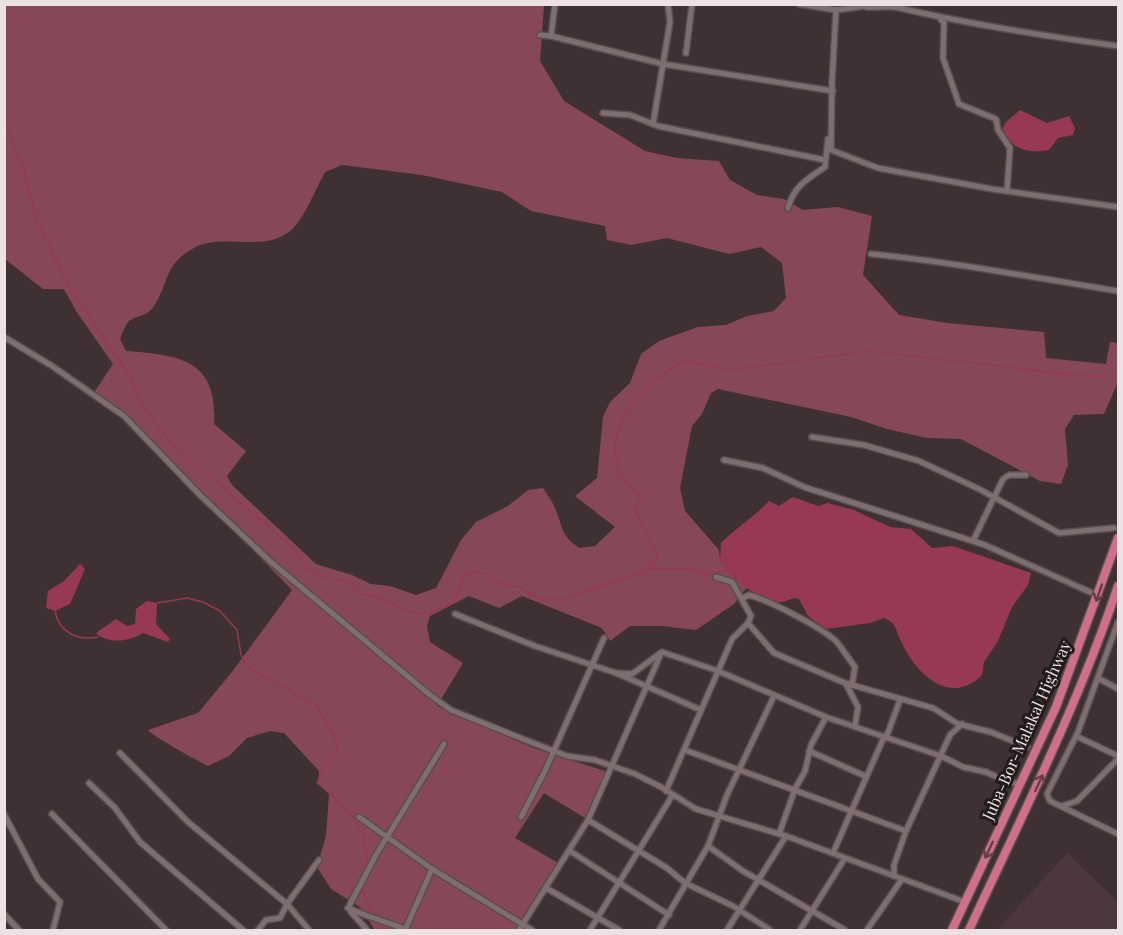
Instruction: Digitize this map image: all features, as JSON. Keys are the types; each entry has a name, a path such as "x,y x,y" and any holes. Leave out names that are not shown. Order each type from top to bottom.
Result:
{"highway":[{"name":"Juba-Bor-Malakal Highway","path":"952,930 1022,783 1083,639 1119,538"},
{"name":"Juba-Bor-Malakal Highway","path":"969,930 1057,744 1116,604 1119,586"}],"street":[{"path":"551,36 555,4"},
{"path":"653,124 670,22 668,4"},
{"path":"686,53 692,4"},
{"path":"799,4 836,10 861,7 907,7 974,25 1119,46"},
{"path":"855,4 861,7"},
{"path":"788,208 792,194 801,183 825,167 833,91 836,10"},
{"path":"941,20 944,23 943,58 958,104 996,119 998,130 1010,148 1007,191"},
{"path":"540,35 663,64 833,91"},
{"path":"832,81 831,150 878,168 1007,191 1119,207"},
{"path":"603,113 630,115 653,124 776,152 825,160"},
{"path":"871,254 998,273 1037,276 1119,291"},
{"path":"4,337 52,366 124,416 200,495 271,562 451,710 554,751 612,766 644,778 696,809 786,836 965,902"},
{"path":"812,437 864,445 919,461 1059,534 1114,528"},
{"path":"724,460 763,468 804,487 973,541 1027,562 1090,592"},
{"path":"973,541 1005,477 1026,475"},
{"path":"666,792 732,639 748,623 751,614 732,582 716,577"},
{"path":"743,598 755,597 812,624 839,643 845,656 855,667 852,685"},
{"path":"455,614 536,646 616,673 701,710"},
{"path":"1119,622 1076,736 1047,794 1050,801 1119,834"},
{"path":"748,623 770,651 845,683 933,708 962,724 991,732 1027,747"},
{"path":"521,818 594,665 604,638"},
{"path":"662,652 718,671 826,717 941,756 963,767 986,772 1010,783 1022,783"},
{"path":"616,673 632,674 662,652"},
{"path":"519,930 588,820 662,652"},
{"path":"1098,678 1119,689"},
{"path":"845,683 858,707 855,726"},
{"path":"659,930 708,846 721,818 728,795 774,696"},
{"path":"833,853 900,700"},
{"path":"779,834 795,789 805,771 809,751 826,717"},
{"path":"894,876 894,864 920,796 953,730 962,724"},
{"path":"1061,806 1077,801 1119,757 1076,736"},
{"path":"348,908 387,836 444,744"},
{"path":"685,750 906,831"},
{"path":"809,751 865,776"},
{"path":"120,753 188,822 287,904 309,930"},
{"path":"89,783 115,808 140,842 243,930"},
{"path":"590,930 672,796"},
{"path":"4,814 38,879 60,902 53,930"},
{"path":"52,814 166,930"},
{"path":"359,817 432,869 532,930"},
{"path":"588,820 667,868 686,883 741,911 770,930"},
{"path":"727,930 760,881 786,836"},
{"path":"708,846 760,881 845,930"},
{"path":"570,851 669,915"},
{"path":"800,930 845,858"},
{"path":"258,930 266,920 280,918 287,904 319,860"},
{"path":"348,908 382,924 406,930 432,869"},
{"path":"867,930 902,879"},
{"path":"546,888 618,930"},
{"path":"348,908 367,930"},
{"path":"4,915 19,930"}],"shaded area":[{"path":"4,5 544,5 540,61 564,101 645,151 677,158 719,161 730,180 757,195 784,199 803,210 838,207 872,216 863,275 899,315 947,323 1044,332 1046,358 1106,364 1110,342 1118,343 1118,382 1104,414 1074,415 1065,429 1068,465 1061,484 1040,481 961,439 927,438 887,429 851,417 718,389 711,393 702,414 692,426 680,488 685,511 719,550 720,560 736,579 748,586 734,604 696,630 662,626 630,626 610,641 602,628 522,596 499,608 469,596 430,616 427,626 430,642 463,663 437,706 533,748 608,772 585,818 544,793 515,838 560,864 522,930 375,930 360,907 331,889 317,867 326,836 329,794 318,783 319,771 284,733 270,731 247,738 229,756 208,766 166,743 148,730 198,713 232,672 292,590 124,419 91,397 113,364 76,311 64,289 43,289 5,259","holes":["342,165 422,175 502,192 531,211 605,226 607,240 631,245 667,238 729,254 761,247 782,263 786,298 774,311 747,316 726,325 698,327 659,341 641,354 630,383 610,402 603,417 597,478 575,496 615,527 595,546 579,548 573,543 565,534 554,505 543,488 528,490 508,506 476,522 461,540 436,588 416,595 390,586 371,584 352,575 316,564 232,485 227,476 246,451 214,424 214,402 202,373 178,359 126,351 120,339 128,322 152,309 171,269 183,255 203,244 267,241 279,238 290,231 300,219 325,172"]},
{"path":"1020,110 1047,123 1069,116 1075,128 1073,135 1058,138 1049,150 1021,149 1011,142 1002,129 1006,122"},
{"path":"793,497 818,506 828,503 854,510 890,527 911,529 932,548 953,546 1031,573 1028,585 1012,607 998,641 984,662 982,675 970,684 957,688 945,687 923,674 906,651 895,626 888,620 884,618 870,623 826,629 808,616 799,599 783,602 772,601 755,594 738,580 720,560 721,543 769,501 779,506"},
{"path":"80,564 85,569 70,604 55,611 46,608 48,591 64,581"},
{"path":"147,601 157,603 156,624 170,639 168,642 143,633 132,638 113,640 96,633 116,619 127,626 135,624 136,609"},
{"path":"1067,853 1118,902 1118,930 997,930"}],"waterway":[{"path":"4,122 24,170 37,221 71,291 132,378 141,404 171,443 293,548 307,569 327,578 350,583 360,594 379,597 410,612 429,614 451,603 459,594 463,576 475,572 488,574 501,584 520,587 538,599 561,600 650,569 658,557 635,510 641,498 622,478 616,459 616,441 620,425 640,394 654,381 685,360 731,370 868,351 1084,376 1118,376"},
{"path":"651,569 688,569 711,575 727,569"},
{"path":"157,603 187,598 203,602 220,611 237,630 241,655 250,669 316,705 336,738 337,754 324,768 317,783 338,801 355,821 365,844 367,857 365,871"},
{"path":"55,611 57,619 70,634 83,638 98,637"},
{"path":"361,887 369,906 377,917"},
{"path":"382,923 390,930"}]}
